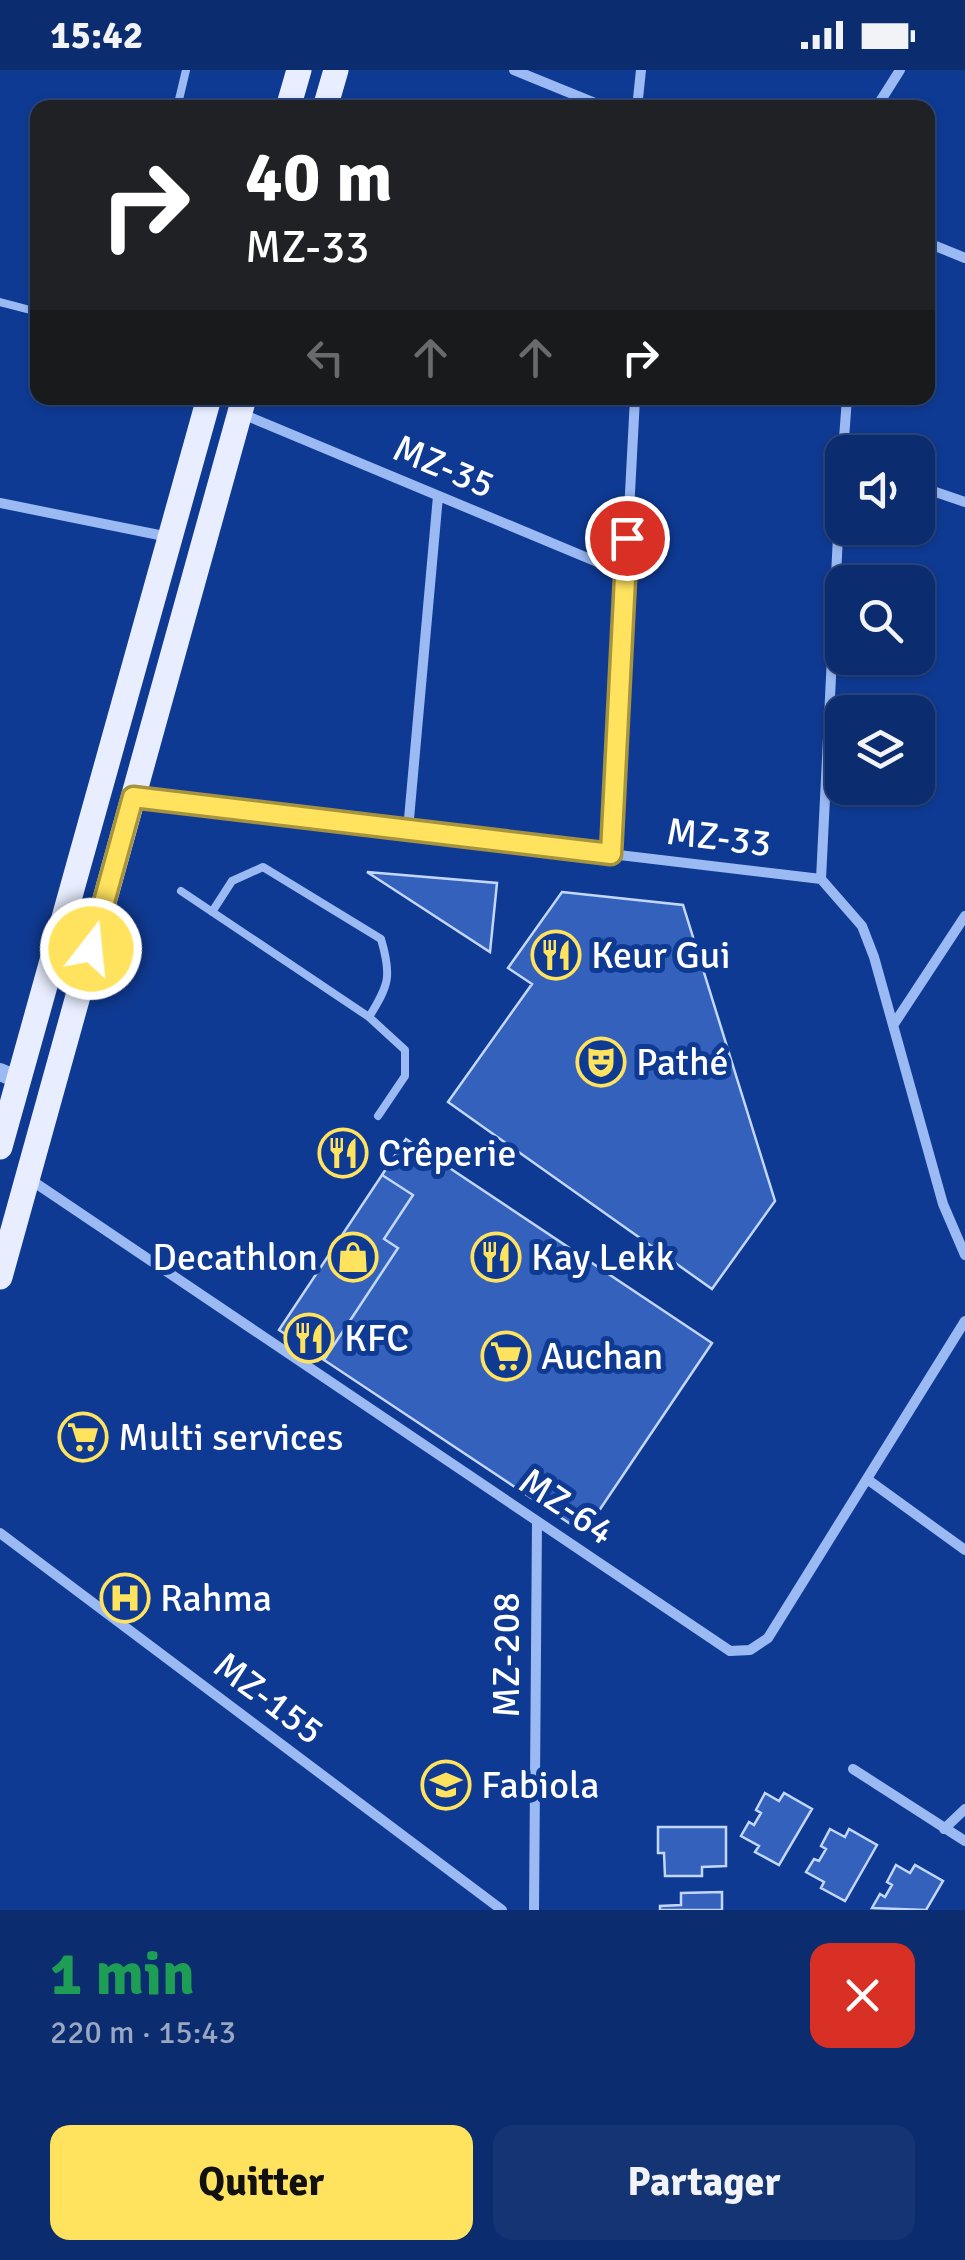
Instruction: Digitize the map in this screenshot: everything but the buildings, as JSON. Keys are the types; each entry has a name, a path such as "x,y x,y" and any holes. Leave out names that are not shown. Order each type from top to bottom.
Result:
{"main road":[{"path":"290,100 298,70"},
{"path":"327,100 336,70"},
{"path":"0,1147 9,1076 207,405"},
{"path":"0,1277 242,405"}],"street":[{"path":"514,70 587,100"},
{"path":"638,100 641,70"},
{"path":"881,100 900,70"},
{"path":"935,246 965,258"},
{"name":"MZ-35","path":"242,405 438,496 626,574"},
{"path":"611,854 635,405"},
{"path":"844,435 846,405"},
{"path":"935,492 965,502"},
{"path":"408,830 438,496"},
{"path":"0,503 170,538"},
{"path":"838,545 822,879 862,926 874,957 942,1204 965,1255"},
{"name":"MZ-33","path":"133,797 822,879"},
{"path":"894,1024 965,916"},
{"name":"MZ-64","path":"27,1177 730,1651 750,1650 768,1638 965,1322"},
{"path":"867,1479 965,1550"},
{"name":"MZ-208","path":"534,1910 537,1521"},
{"name":"MZ-155","path":"0,1533 502,1910"},
{"path":"853,1769 965,1841"},
{"path":"944,1829 965,1809"}],"lane":[{"path":"179,100 186,70"},
{"path":"0,302 30,310"},
{"path":"212,912 232,881 263,867 382,939 388,960 387,989 369,1016"},
{"path":"181,891 369,1016 405,1050 405,1076 378,1116"}],"place":[{"name":"Keur Gui","path":"556,955"},
{"name":"Pathé","path":"601,1062"},
{"name":"Crêperie","path":"343,1153"},
{"name":"Decathlon","path":"353,1257"},
{"name":"Kay Lekk","path":"496,1257"},
{"name":"KFC","path":"309,1338"},
{"name":"Auchan","path":"506,1356"},
{"name":"Multi services","path":"83,1437"},
{"name":"Rahma","path":"125,1598"},
{"name":"Fabiola","path":"446,1785"}],"route":[{"path":"91,949 133,797 611,854 627,538"}]}
